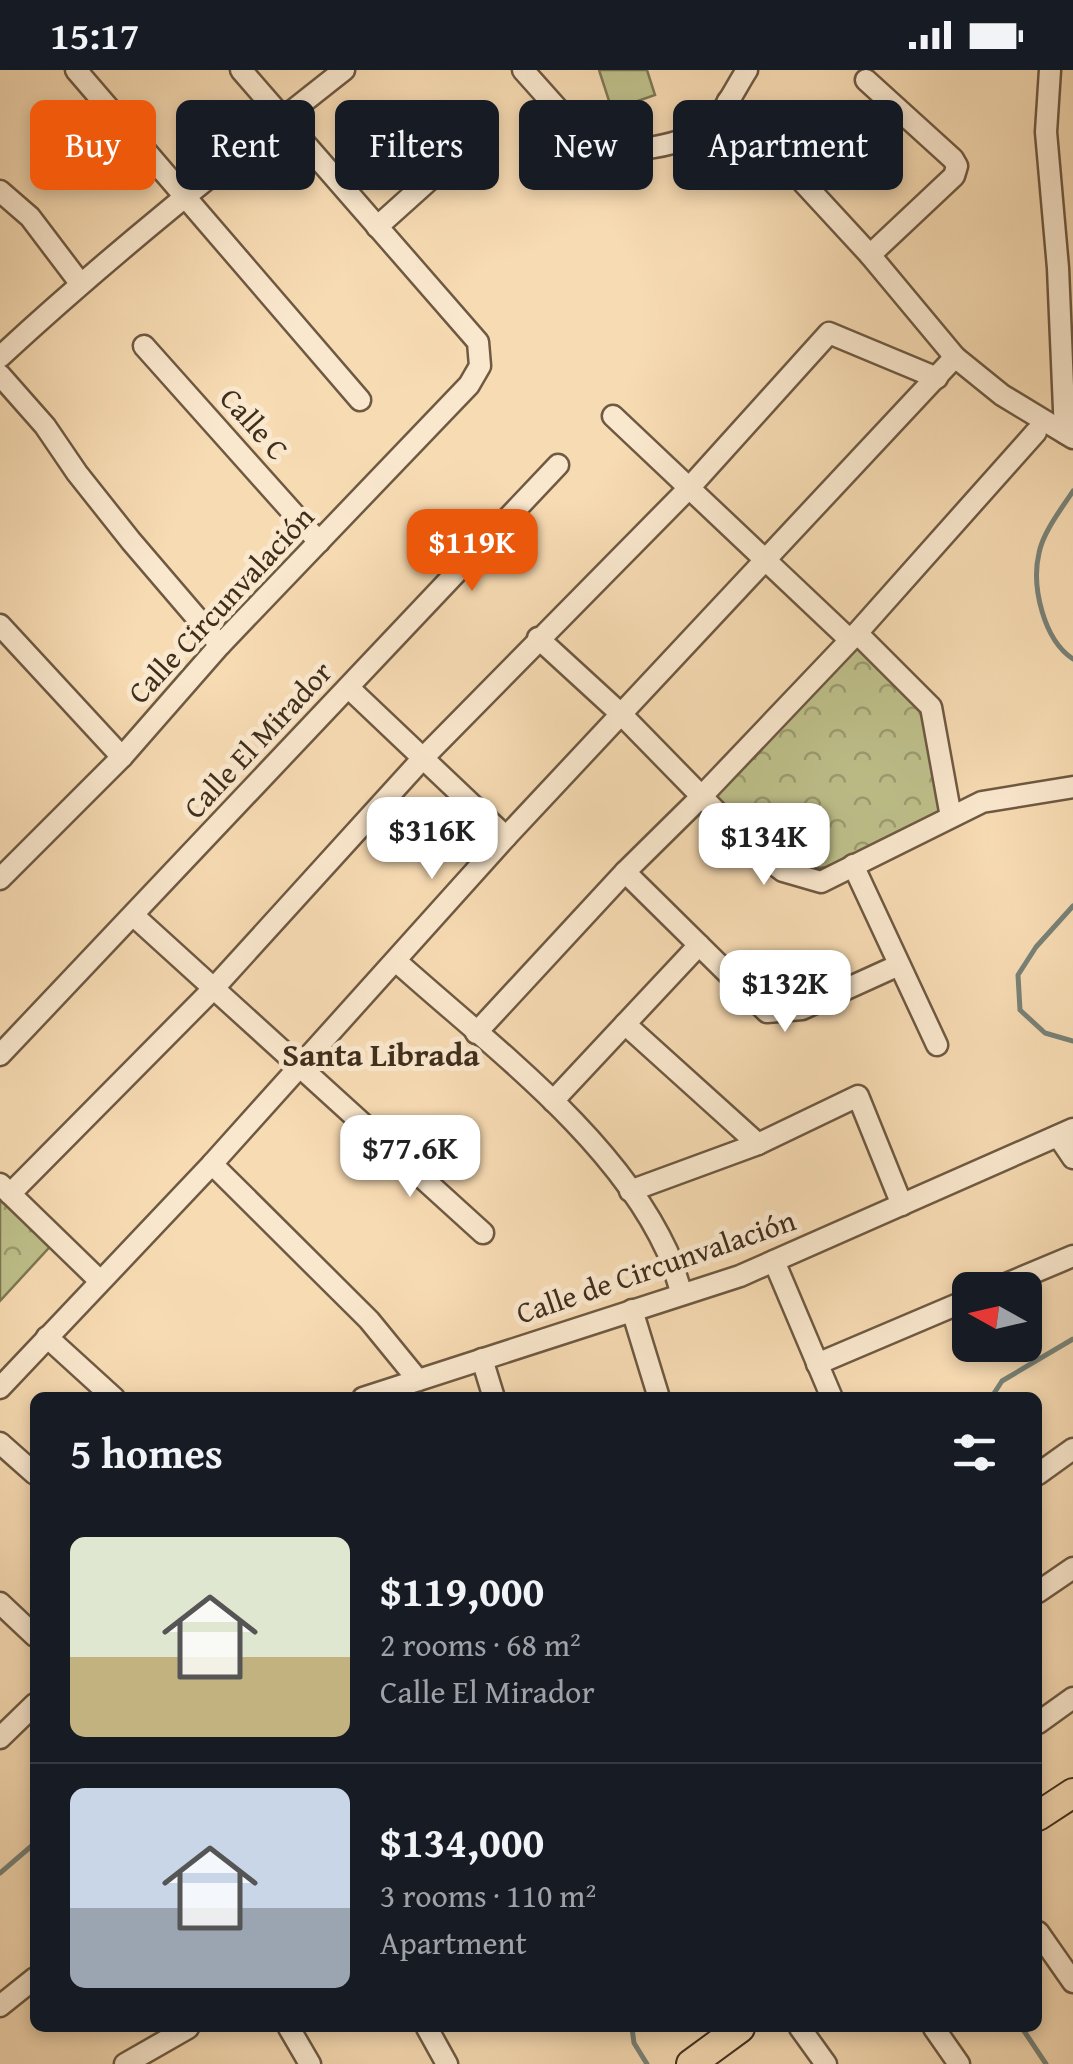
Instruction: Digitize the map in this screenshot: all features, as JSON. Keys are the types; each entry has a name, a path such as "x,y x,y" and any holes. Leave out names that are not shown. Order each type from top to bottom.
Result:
{"main road":[{"path":"1042,1813 1073,1794"},
{"path":"692,2064 735,2032"}],"street":[{"path":"76,70 360,400"},
{"path":"241,70 267,100"},
{"path":"305,100 344,70"},
{"path":"523,70 590,145 603,151 673,142"},
{"path":"728,100 747,70"},
{"path":"1050,70 1046,132 1069,436"},
{"path":"866,80 954,159 957,166 954,176 870,255"},
{"path":"315,156 377,227 418,190"},
{"path":"0,190 30,216 80,283"},
{"path":"0,357 191,190"},
{"path":"810,190 955,357 1002,396 1069,436"},
{"name":"Calle Circunvalación","path":"0,880 122,758 220,646 469,385 480,366 478,342 377,227"},
{"path":"100,1281 5,1189 214,988 423,758 690,487 830,333 936,378"},
{"name":"Calle C","path":"144,346 318,542"},
{"path":"0,1388 302,1068 506,837 955,357"},
{"path":"0,375 220,646"},
{"path":"613,416 764,560 931,707 951,818"},
{"path":"476,1033 625,872 701,798 854,636 1036,432"},
{"name":"Calle El Mirador","path":"0,1055 558,465"},
{"path":"2,632 122,758"},
{"path":"538,638 622,716 751,847 783,871 820,882 982,802 1073,787"},
{"path":"349,688 506,837"},
{"path":"853,866 936,1046"},
{"path":"625,872 768,1012 802,1009 899,966"},
{"path":"134,916 483,1233"},
{"path":"553,1101 699,945"},
{"path":"396,960 593,1142 630,1191 666,1250 682,1294"},
{"path":"625,1024 758,1144"},
{"path":"630,1191 758,1144 858,1096 902,1205"},
{"path":"1065,1132 1073,1158"},
{"name":"Calle de Circunvalación","path":"381,1392 740,1276 1065,1132"},
{"path":"212,1164 369,1320 418,1380"},
{"path":"1035,1272 1073,1256"},
{"path":"774,1261 830,1392"},
{"path":"818,1364 952,1308"},
{"path":"632,1310 657,1392"},
{"path":"47,1338 107,1392"},
{"path":"482,1359 492,1392"},
{"path":"0,1442 30,1469"},
{"path":"1042,1472 1070,1459"},
{"path":"1042,1589 1073,1568"},
{"path":"0,1603 30,1631"},
{"path":"1042,1719 1073,1698"},
{"path":"0,1738 30,1709"},
{"path":"1042,1938 1073,1982"},
{"path":"0,2006 30,1982"},
{"path":"126,2064 181,2032"},
{"path":"291,2032 310,2064"},
{"path":"429,2032 447,2064"},
{"path":"803,2032 826,2064"},
{"path":"937,2032 959,2064"}],"green space":[{"path":"599,70 647,70 655,95 641,100 609,100"},
{"path":"850,640 931,707 951,817 853,865 783,871 715,798"},
{"path":"0,1186 57,1239 0,1301"}],"waterway":[{"path":"1073,491 1041,545 1037,567 1047,626 1073,659"},
{"path":"1073,906 1036,947 1018,975 1020,1010 1045,1033 1073,1041"},
{"path":"995,1392 1002,1381 1073,1339"},
{"path":"0,1873 30,1847"},
{"path":"633,2032 634,2043 647,2064"},
{"path":"1025,2032 1046,2064"}],"district":[{"name":"Santa Librada","path":"381,1055"}]}
